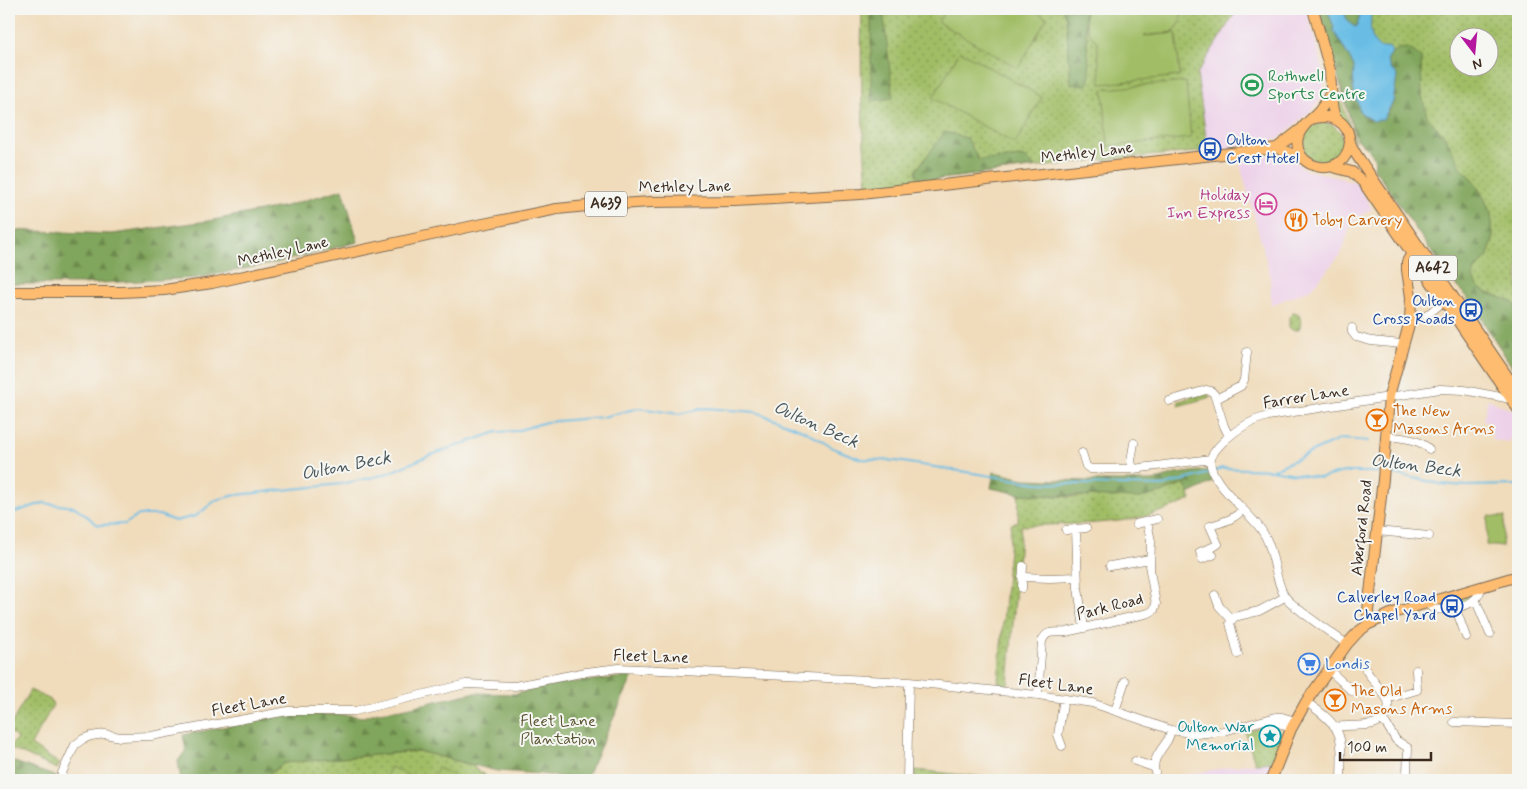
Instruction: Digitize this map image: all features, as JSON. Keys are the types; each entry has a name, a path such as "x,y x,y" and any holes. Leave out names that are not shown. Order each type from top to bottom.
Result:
{"main road":[{"name":"A642","path":"1313,9 1330,70 1332,105 1335,119 1347,130 1350,142 1379,189 1515,395 1518,409"},
{"path":"1277,148 1312,119 1322,108 1331,93"},
{"path":"1312,119 1326,116 1335,119"},
{"path":"1301,129 1298,137 1298,146 1304,159"},
{"path":"1332,166 1344,159 1350,142"},
{"name":"Methley Lane","path":"9,292 164,290 203,284 464,228 587,206 651,202 736,201 861,194 1277,148 1304,159"},
{"name":"A642","path":"1304,159 1319,168 1332,166 1352,172 1363,182 1444,301 1515,395"},
{"name":"Aberford Road","path":"1369,624 1368,611 1383,479 1389,396 1410,321 1411,297 1407,262 1412,253"},
{"path":"1271,780 1293,725 1306,702 1347,644 1358,632 1369,624 1393,613 1518,576"}],"street":[{"path":"1426,316 1444,301"},
{"path":"1352,328 1352,332 1356,337 1366,338 1370,341 1392,342 1404,345"},
{"path":"1216,399 1241,386 1244,380 1247,352"},
{"name":"Farrer Lane","path":"1211,462 1216,449 1229,436 1253,421 1268,416 1440,389 1515,395"},
{"path":"1170,401 1206,390 1213,392 1229,436"},
{"path":"1386,436 1414,440 1429,449"},
{"path":"1133,469 1131,461 1134,443"},
{"path":"1082,453 1086,466 1090,469 1133,469 1211,462 1216,476 1225,490 1259,526 1267,539 1285,597 1347,644"},
{"path":"1213,555 1202,559 1200,552 1218,544 1210,526 1230,520 1243,509"},
{"path":"1136,524 1157,519"},
{"name":"Park Road","path":"1038,695 1043,637 1049,632 1066,632 1149,613 1154,610 1156,602 1151,578 1151,540 1147,522"},
{"path":"1066,530 1086,528"},
{"path":"1076,529 1077,577 1084,628"},
{"path":"1377,531 1429,536"},
{"path":"1110,566 1150,559"},
{"path":"1022,588 1023,566"},
{"path":"1022,577 1077,577"},
{"path":"1428,603 1433,609 1456,609 1475,599 1479,595 1481,587"},
{"path":"1215,594 1219,606 1231,619 1230,623 1238,654"},
{"path":"1231,619 1236,616 1259,611 1285,597"},
{"path":"1475,599 1490,634"},
{"path":"1456,609 1466,637"},
{"name":"Fleet Lane","path":"62,780 62,773 75,745 83,738 92,736 105,734 120,737 151,736 288,711 355,711 466,684 521,686 586,672 624,668 909,682 1038,695 1092,704 1172,730 1196,734 1244,727 1282,717 1293,725"},
{"path":"1329,670 1352,691"},
{"path":"1335,727 1367,725 1382,721 1387,714 1390,705 1387,698 1366,670"},
{"path":"1387,698 1418,690 1416,670"},
{"path":"1116,711 1125,681"},
{"path":"907,780 909,682"},
{"path":"1062,747 1058,735 1064,698"},
{"path":"1306,702 1320,712 1335,727 1341,738 1341,780"},
{"path":"1382,721 1396,740 1408,748 1407,773"},
{"path":"1454,722 1518,724"},
{"path":"1134,762 1154,769 1160,749 1172,730"}],"shaded area":[{"path":"1250,9 1306,9 1324,72 1324,91 1315,107 1280,138 1265,144 1208,151 1197,74 1236,13"},
{"path":"1262,155 1284,156 1293,160 1307,171 1326,174 1357,183 1372,209 1352,221 1341,254 1311,289 1271,305 1270,274 1239,161 1253,159"},
{"path":"1488,399 1515,412 1518,416 1518,434 1512,434 1510,442 1492,440 1492,423 1483,420"},
{"path":"1273,762 1266,780 1185,780 1184,775 1247,764"}],"green space":[{"path":"862,9 1250,9 1235,13 1197,74 1208,151 1098,160 867,186 862,97"},
{"path":"871,9 883,9 893,98 871,101"},
{"path":"946,9 1031,9 1047,18 1018,68 938,22"},
{"path":"1063,9 1084,9 1090,75 1087,85 1071,84 1066,19"},
{"path":"1085,9 1182,9 1180,23 1174,32 1144,36 1176,33 1180,76 1101,84 1097,41 1088,31"},
{"path":"1319,9 1518,9 1518,376 1472,304 1442,267 1374,168 1375,163 1372,154 1355,136"},
{"path":"1319,9 1327,9 1334,27 1333,29 1354,66 1353,88 1362,115 1370,120 1387,115 1393,102 1396,74 1391,70 1387,61 1391,55 1403,48 1412,51 1421,58 1422,95 1427,117 1446,138 1461,167 1472,178 1484,198 1491,214 1492,244 1487,257 1475,270 1473,278 1481,289 1515,304 1518,323 1518,376 1472,304 1442,267 1374,168 1375,163 1372,154 1355,136"},
{"path":"1343,9 1359,9 1360,16 1357,26 1355,27 1348,22"},
{"path":"960,51 1042,97 1015,144 933,98"},
{"path":"1186,82 1191,138 1108,146 1103,89"},
{"path":"1337,87 1355,143 1341,120 1335,103"},
{"path":"1327,123 1334,126 1340,132 1343,143 1342,151 1334,160 1327,163 1319,163 1312,160 1304,151 1303,139 1306,132 1315,124"},
{"path":"945,132 967,138 978,159 1021,157 1026,158 1035,167 924,181 917,176 917,169"},
{"path":"343,189 358,242 275,263 197,278 81,284 9,284 9,230 112,234 208,221 286,206"},
{"path":"1293,313 1298,314 1301,319 1298,330 1292,330 1289,327 1289,317"},
{"path":"1205,393 1211,397 1178,406 1179,401"},
{"path":"1208,470 1213,482 1189,494 1184,483 1161,493 1140,498 1019,494 991,488 994,472 1024,479 1153,481 1176,474"},
{"path":"1185,483 1191,500 1133,519 1021,526 1008,685 998,683 1011,524 1018,522 1019,494 1072,497 1161,493"},
{"path":"1488,516 1505,517 1502,547 1486,545"},
{"path":"1476,593 1469,600 1460,604 1459,601 1452,603 1453,606 1439,608 1434,605"},
{"name":"Fleet Lane Plantation","path":"633,676 585,780 497,771 418,751 284,763 261,780 181,780 178,761 186,750 183,735 287,714 363,717 378,712 402,709 472,693 515,694 556,684"},
{"path":"30,690 51,700 53,705 31,745 60,764 57,769 9,748 17,738 9,732 9,728"},
{"path":"1270,726 1278,730 1282,739 1273,762 1255,763 1245,731"},
{"path":"418,751 475,766 474,768 484,774 487,780 261,780 284,763"},
{"path":"9,760 57,777 57,780 9,780"},
{"path":"391,767 418,780 384,780"},
{"path":"438,768 462,780 432,780"},
{"path":"915,770 1011,780 915,780"}],"water":[{"path":"1327,9 1343,9 1348,22 1355,27 1360,16 1359,9 1372,9 1370,25 1373,40 1380,48 1389,47 1392,52 1387,61 1391,70 1397,76 1393,102 1383,119 1373,121 1360,112 1353,88 1354,66 1333,29 1334,27"}],"waterway":[{"name":"Oulton Beck","path":"9,514 43,503 75,507 98,525 125,524 139,515 159,515 175,521 196,516 216,500 236,495 341,484 383,475 428,456 497,432 516,431 546,422 603,417 639,408 679,414 705,408 756,412 805,431 833,448 861,459 896,461 1037,483 1162,486 1210,473"},
{"path":"1272,470 1341,439 1368,441"},
{"name":"Oulton Beck","path":"1214,471 1222,468 1272,470 1320,478 1344,472 1380,472"},
{"name":"Oulton Beck","path":"1387,472 1440,484 1466,486 1518,485"}],"place":[{"name":"Rothwell Sports Centre","path":"1252,85"},
{"name":"Oulton Crest Hotel","path":"1210,149"},
{"name":"Holiday Inn Express","path":"1266,204"},
{"name":"Toby Carvery","path":"1296,220"},
{"name":"Oulton Cross Roads","path":"1471,310"},
{"name":"The New Masons Arms","path":"1377,420"},
{"name":"Calverley Road Chapel Yard","path":"1452,606"},
{"name":"Londis","path":"1309,664"},
{"name":"The Old Masons Arms","path":"1335,700"},
{"name":"Oulton War Memorial","path":"1270,736"}]}
